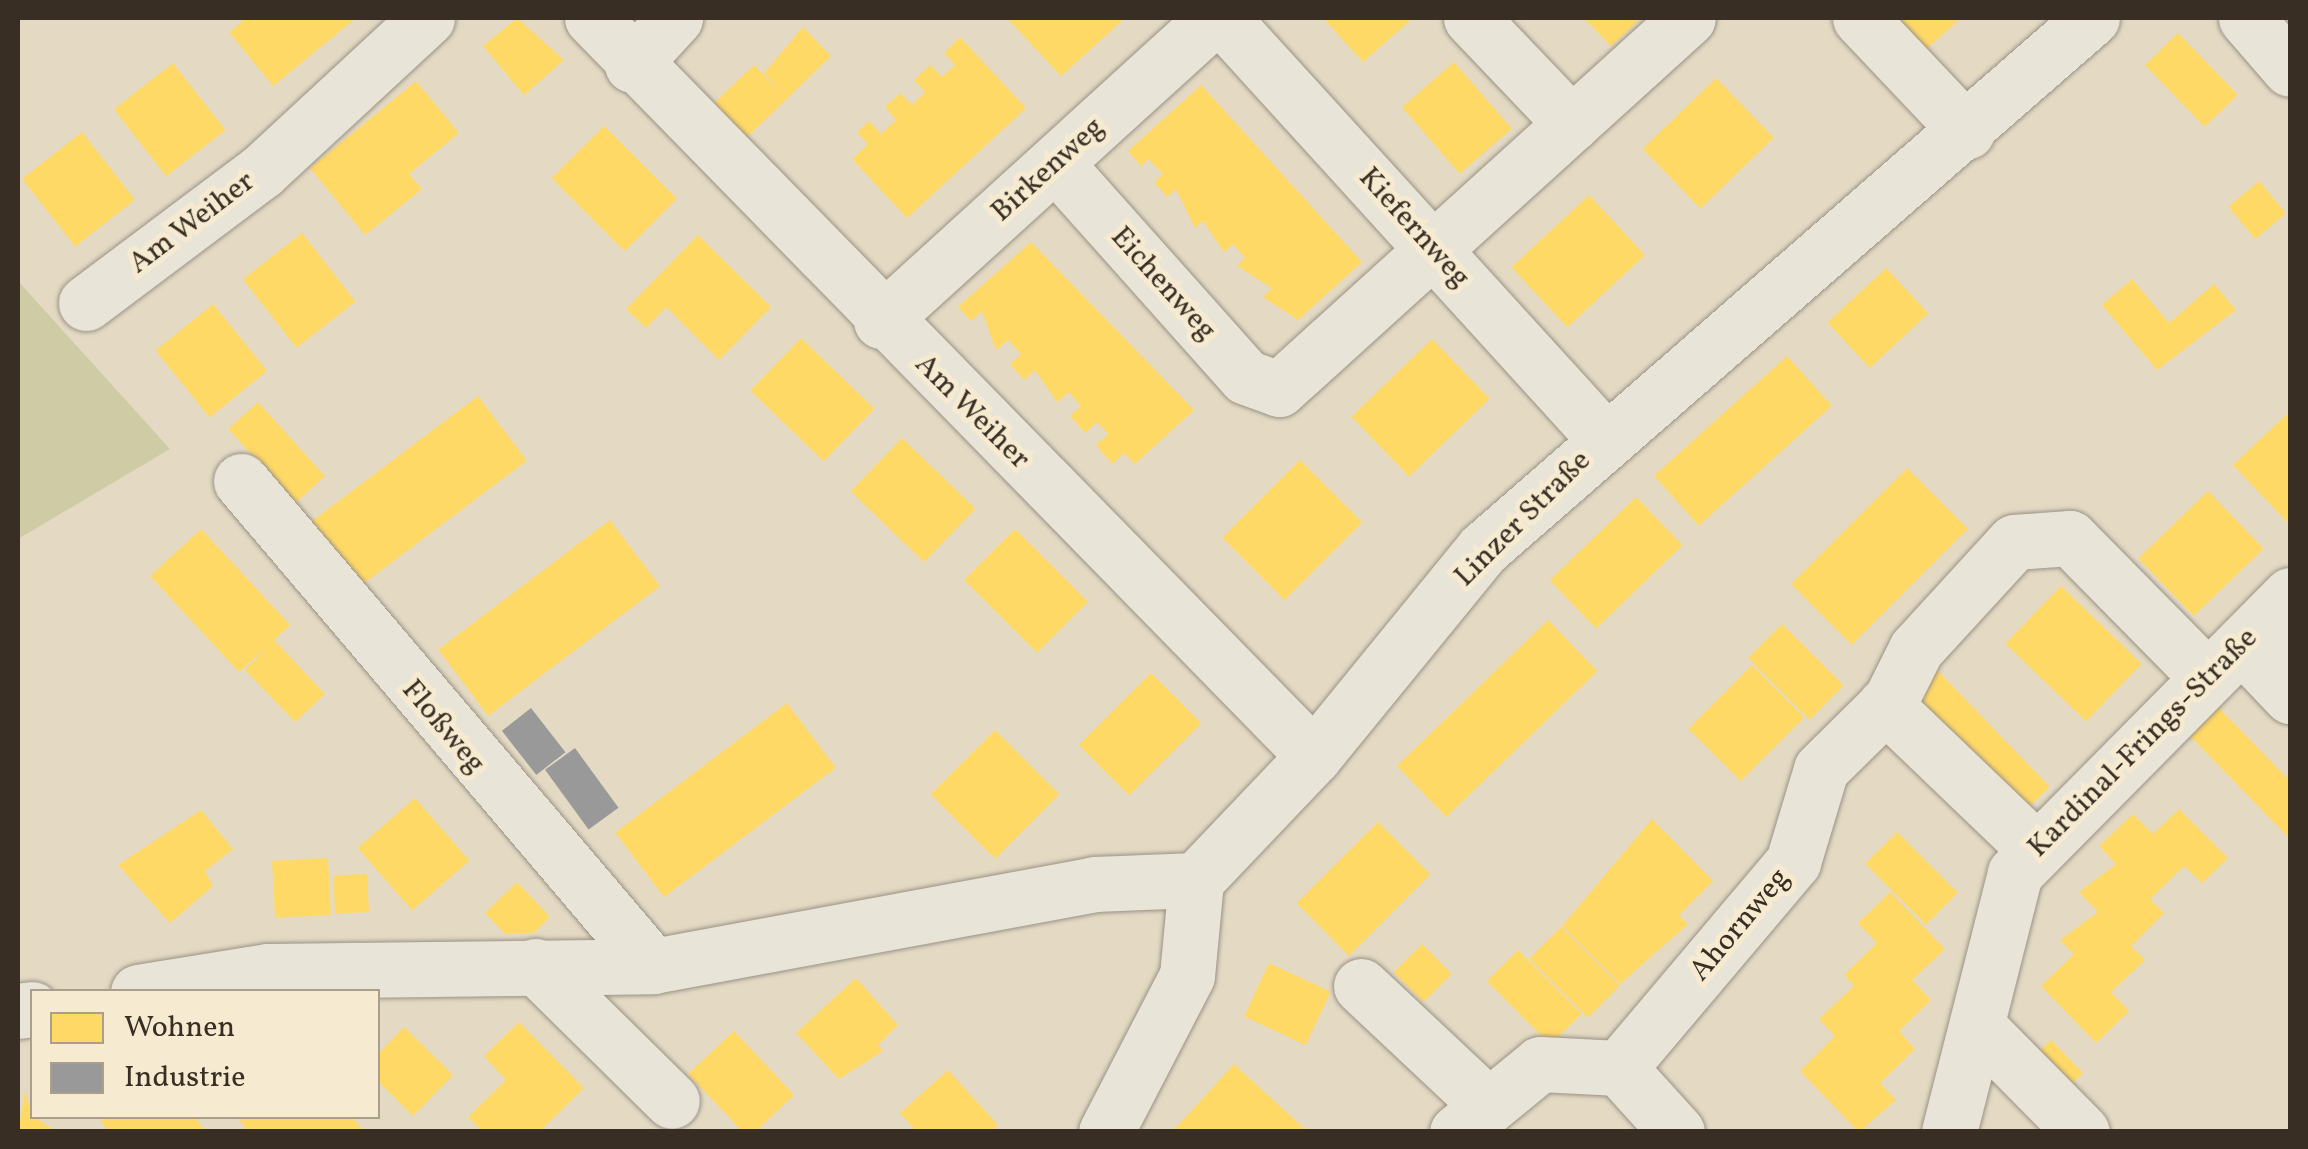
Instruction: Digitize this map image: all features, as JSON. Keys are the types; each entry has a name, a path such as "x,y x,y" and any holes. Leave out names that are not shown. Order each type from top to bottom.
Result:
{"street":[{"name":"Am Weiher","path":"86,303 262,171 427,18"},
{"name":"Am Weiher","path":"592,18 632,65 881,321 1314,756"},
{"path":"632,65 675,18"},
{"name":"Birkenweg","path":"881,321 1214,18"},
{"name":"Kiefernweg","path":"1222,18 1604,438"},
{"path":"1472,18 1572,124"},
{"path":"1432,248 1688,18"},
{"path":"1860,18 1967,131"},
{"name":"Linzer Straße","path":"1196,880 1314,756 1483,549 1604,438 1967,131 2092,18"},
{"path":"2246,18 2290,69"},
{"name":"Eichenweg","path":"1056,164 1246,377 1279,389 1432,248"},
{"name":"Floßweg","path":"241,481 654,966"},
{"name":"Ahornweg","path":"1619,1068 1793,862 1821,769 1885,705 1916,648 2014,542 2070,538 2204,674"},
{"path":"2284,616 2256,660 2290,696"},
{"name":"Kardinal-Frings-Straße","path":"1950,1132 2015,873 2204,674 2284,616"},
{"path":"1885,705 2036,850"},
{"path":"156,989 268,970 654,966 1094,884 1196,880 1186,976 1106,1132"},
{"path":"535,966 672,1101"},
{"path":"1361,986 1473,1119 1540,1064 1619,1068 1677,1132"},
{"path":"1979,1028 2082,1132"}],"shaded area":[{"path":"18,281 170,449 18,539"}],"building: Wohnen":[{"path":"247,18 356,18 273,86 229,32"},
{"path":"517,18 564,60 524,95 483,46"},
{"path":"1007,18 1125,18 1061,76"},
{"path":"1323,18 1413,18 1363,62"},
{"path":"1584,18 1641,18 1611,46"},
{"path":"1897,18 1961,18 1926,49"},
{"path":"803,27 831,56 737,147 709,118 720,108 714,103 754,65 782,94 764,73"},
{"path":"2178,33 2238,95 2205,127 2145,65"},
{"path":"960,37 1026,108 907,218 852,159 868,144 857,132 869,121 881,134 896,120 885,107 900,93 912,105 925,92 914,80 930,65 942,77 955,65 944,53"},
{"path":"1454,62 1512,128 1460,174 1402,107"},
{"path":"173,63 225,130 166,176 114,109"},
{"path":"1716,78 1774,138 1700,209 1643,149"},
{"path":"416,81 459,133 409,174 422,189 365,235 310,168"},
{"path":"1201,85 1362,262 1298,320 1263,297 1272,288 1237,266 1245,258 1233,244 1224,252 1203,221 1195,228 1176,189 1167,197 1154,182 1163,174 1148,159 1141,166 1128,151"},
{"path":"604,126 677,199 625,251 552,178"},
{"path":"82,132 135,200 75,247 22,179"},
{"path":"2259,181 2286,213 2255,239 2228,207"},
{"path":"1589,195 1645,255 1567,327 1511,267"},
{"path":"302,233 356,302 296,348 243,279"},
{"path":"698,235 771,307 719,360 666,307 646,328 626,309"},
{"path":"1031,242 1194,410 1135,464 1124,453 1112,464 1096,445 1108,434 1097,422 1085,433 1070,416 1081,406 1069,392 1057,402 1035,370 1024,380 1010,364 1021,354 1008,340 996,350 982,311 971,321 958,307"},
{"path":"1886,268 1928,313 1870,368 1827,323"},
{"path":"2132,279 2169,323 2214,284 2236,310 2157,370 2102,305"},
{"path":"213,304 267,371 210,417 155,351"},
{"path":"801,338 874,409 824,461 750,391"},
{"path":"1432,339 1490,399 1409,477 1351,417"},
{"path":"1787,356 1832,406 1699,526 1654,476"},
{"path":"478,396 527,461 355,590 306,525"},
{"path":"258,402 325,476 295,503 228,429"},
{"path":"2290,411 2290,525 2233,465"},
{"path":"902,438 975,509 924,562 851,491"},
{"path":"1300,460 1362,522 1284,600 1222,538"},
{"path":"1907,468 1968,529 1852,645 1791,584"},
{"path":"2208,491 2264,549 2194,616 2138,558"},
{"path":"1636,497 1683,545 1596,629 1550,580"},
{"path":"610,520 660,586 488,716 438,649"},
{"path":"201,529 290,625 274,640 325,694 295,722 245,670 269,645 239,672 150,576"},
{"path":"1015,529 1088,602 1037,653 964,580"},
{"path":"2061,586 2142,664 2086,721 2005,644"},
{"path":"1548,620 1597,671 1446,817 1397,766"},
{"path":"1782,624 1844,686 1810,719 1748,658"},
{"path":"1752,665 1804,717 1741,781 1688,729"},
{"path":"1938,671 2050,787 2023,813 1911,697"},
{"path":"1151,673 1201,723 1129,795 1079,745"},
{"path":"787,703 836,768 664,897 615,832"},
{"path":"2217,706 2290,781 2290,839 2188,734"},
{"path":"995,730 1059,794 995,859 931,794"},
{"path":"415,798 469,861 412,911 358,848"},
{"path":"2179,809 2228,858 2202,883 2184,866 2150,899 2164,913 2131,946 2145,960 2111,992 2129,1011 2096,1043 2041,986 2074,954 2060,940 2098,912 2079,892 2116,864 2099,846 2133,814 2153,834"},
{"path":"201,810 233,849 205,871 213,886 170,923 118,865"},
{"path":"1652,819 1713,881 1679,915 1688,924 1620,984 1562,926"},
{"path":"1378,822 1430,874 1349,956 1297,903"},
{"path":"1897,832 1958,893 1926,925 1865,864"},
{"path":"328,858 331,915 275,918 272,861"},
{"path":"367,874 369,912 335,914 333,876"},
{"path":"517,882 550,917 534,933 505,934 485,913"},
{"path":"1890,892 1945,949 1912,980 1931,1000 1899,1031 1915,1049 1880,1083 1896,1100 1859,1132 1800,1071 1835,1036 1819,1019 1854,986 1844,975 1877,943 1858,923"},
{"path":"1561,927 1620,986 1588,1018 1529,959"},
{"path":"1422,944 1452,974 1423,1002 1394,972"},
{"path":"1518,950 1582,1014 1551,1045 1487,981"},
{"path":"1269,963 1331,992 1306,1045 1244,1016"},
{"path":"856,978 898,1025 878,1045 883,1051 839,1079 796,1033"},
{"path":"519,1022 584,1088 539,1132 483,1132 468,1117 506,1080 484,1056"},
{"path":"404,1027 453,1075 413,1116 380,1083 380,1052"},
{"path":"734,1031 794,1095 755,1132 743,1132 688,1074"},
{"path":"2051,1040 2083,1073 2063,1093 2031,1059"},
{"path":"1234,1064 1308,1132 1172,1132"},
{"path":"948,1070 998,1125 991,1132 917,1132 900,1113"},
{"path":"25,1091 30,1119 58,1132 18,1132"},
{"path":"99,1119 196,1119 206,1132 109,1132"},
{"path":"238,1119 353,1119 364,1132 249,1132"}],"building: Industrie":[{"path":"531,708 565,752 536,775 502,731"},
{"path":"575,748 618,808 589,830 545,770"}]}
